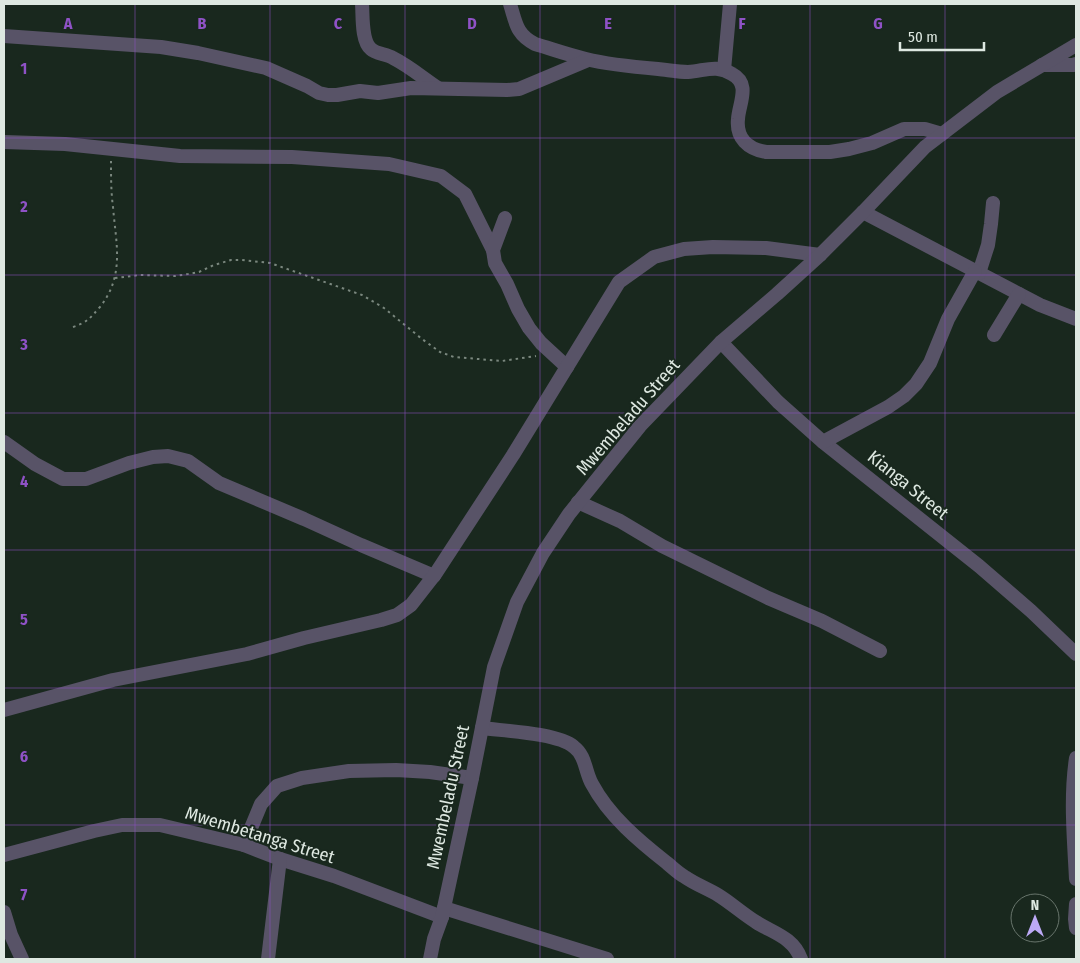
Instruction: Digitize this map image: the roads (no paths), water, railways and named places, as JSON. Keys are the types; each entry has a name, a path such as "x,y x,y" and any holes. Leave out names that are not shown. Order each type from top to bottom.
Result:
{"street":[{"path":"362,4 366,42 371,50 392,57 438,88"},
{"path":"510,4 520,34 536,44 588,60 687,72 717,67 733,74 743,90 738,119 740,134 747,145 756,151 830,152 872,143 904,129 925,129 942,134"},
{"path":"724,70 730,4"},
{"path":"4,36 161,47 198,53 266,68 319,93 338,95 360,91 378,93 411,88 519,89 588,60"},
{"name":"Mwembeladu Street","path":"430,959 443,912 494,667 517,602 543,554 569,514 640,426 721,342 820,254 925,147 997,92 1076,45"},
{"path":"1041,65 1076,64"},
{"path":"4,142 65,144 180,156 292,158 390,164 441,176 465,194 493,250 495,264 529,328 567,367"},
{"path":"823,442 888,408 916,384 930,363 948,319 977,272 988,245 993,203"},
{"path":"863,212 1040,305 1076,319"},
{"path":"493,250 505,218"},
{"path":"4,710 113,680 247,654 397,615 411,606 434,576 513,455 619,282 654,257 684,249 713,247 766,248 820,254"},
{"path":"994,335 1019,294"},
{"name":"Kianga Street","path":"721,342 778,402 823,442 979,566 1032,611 1076,654"},
{"path":"4,442 35,464 63,479 86,479 153,457 168,456 188,461 219,483 434,576"},
{"path":"578,502 620,521 680,555 768,598 822,621 880,651"},
{"path":"482,728 540,735 574,746 582,754 591,783 608,809 632,833 684,877 718,895 756,922 782,936 799,953 801,959"},
{"path":"1076,758 1073,813 1076,879"},
{"path":"244,845 261,804 277,786 302,778 349,771 396,770 430,772 472,778"},
{"name":"Mwembetanga Street","path":"4,855 122,825 160,825 244,845 280,859 443,912 607,959"},
{"path":"268,959 280,859"},
{"path":"1076,904 1076,922"},
{"path":"4,912 22,959"}]}
